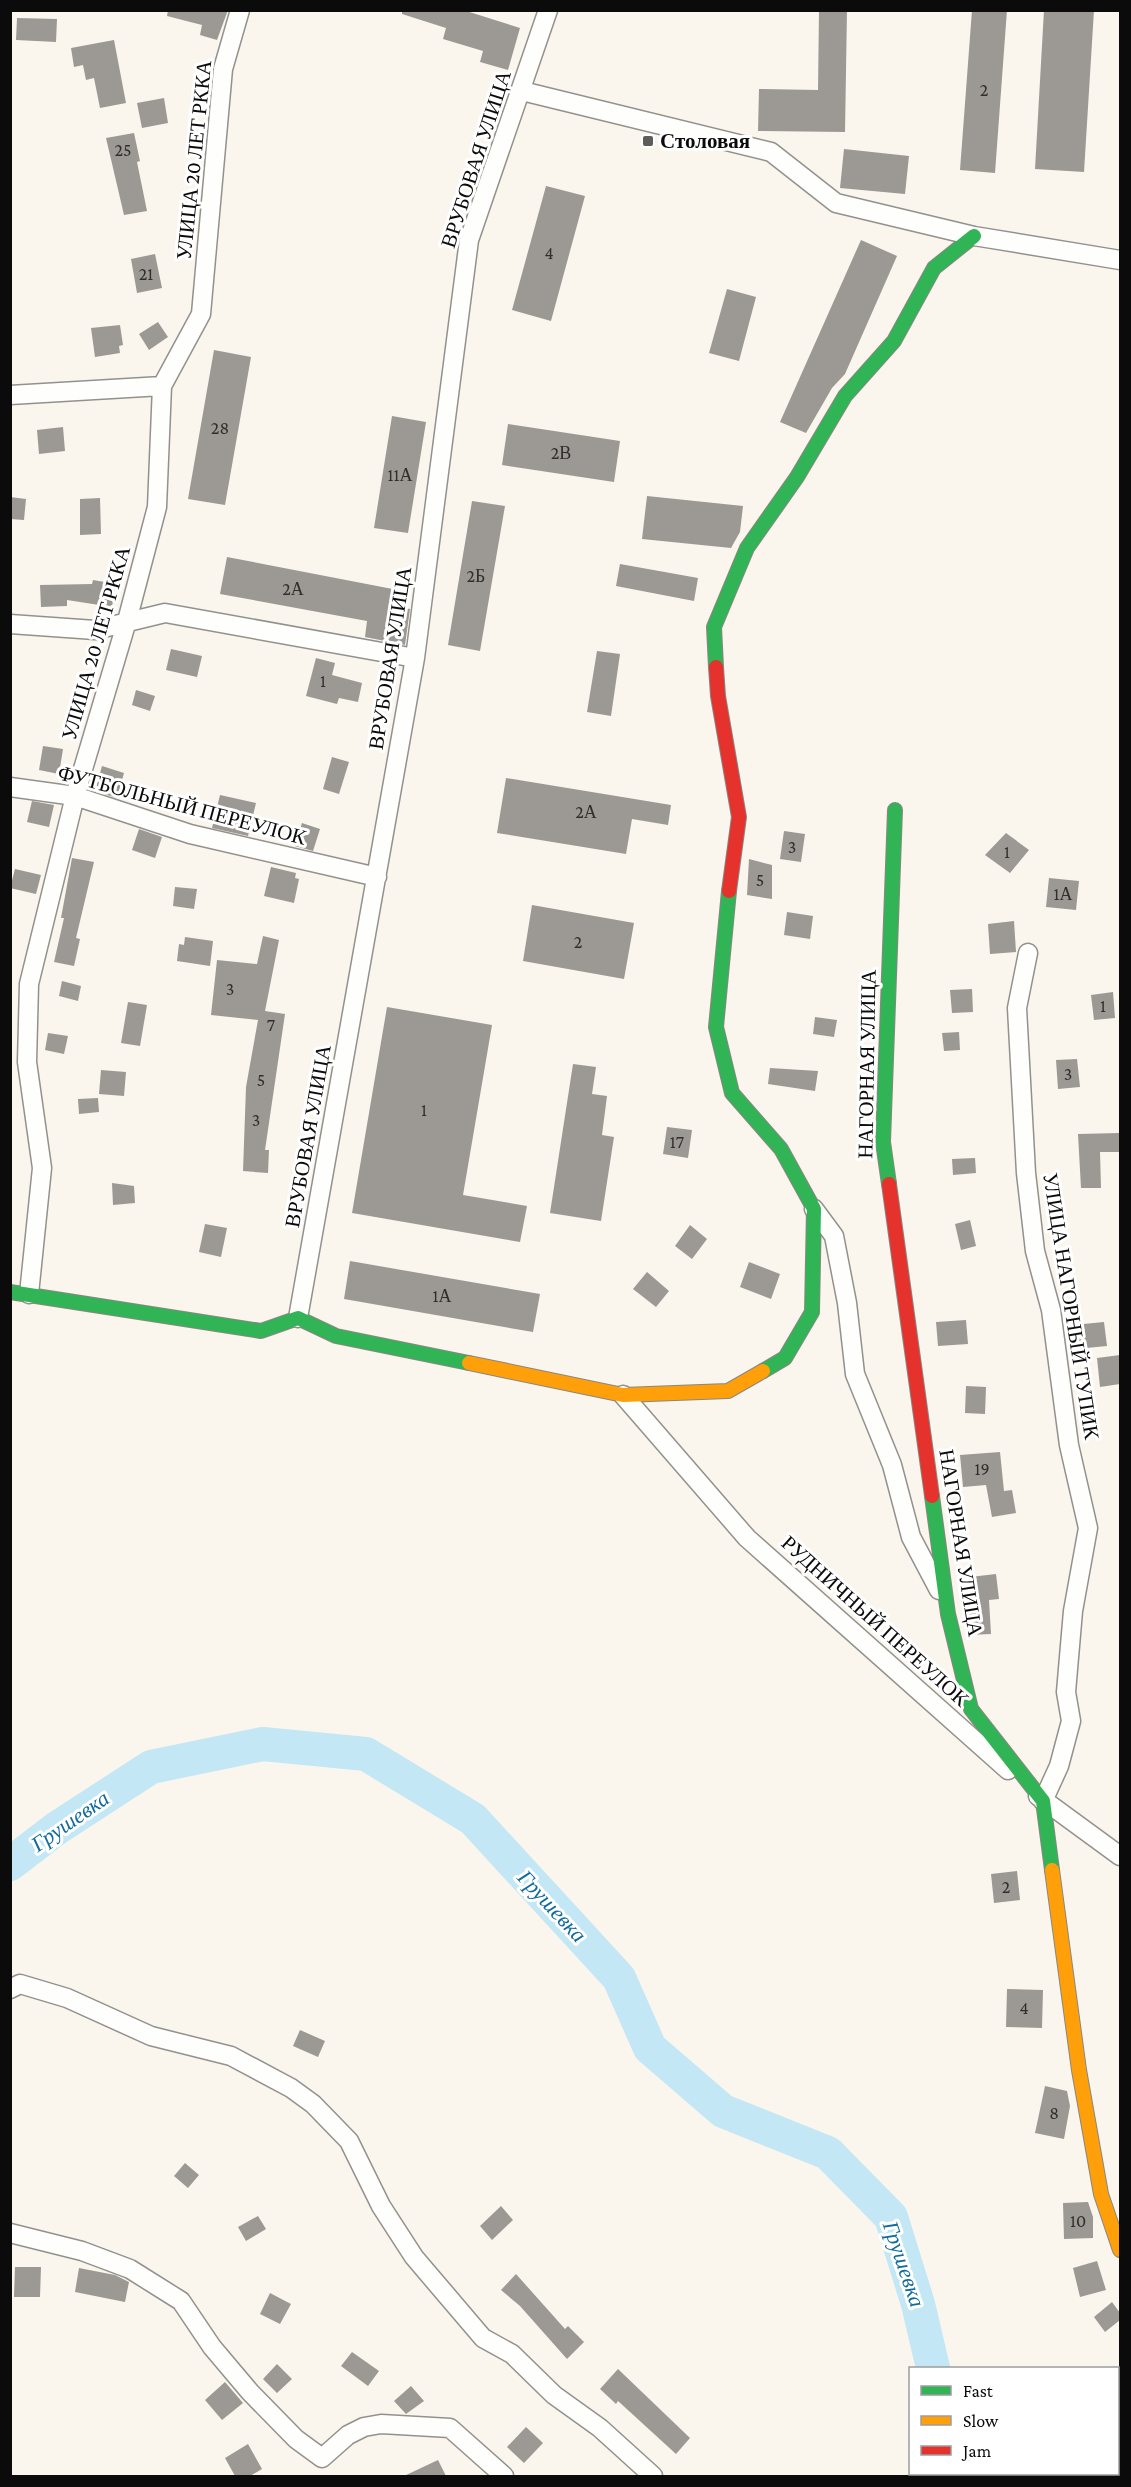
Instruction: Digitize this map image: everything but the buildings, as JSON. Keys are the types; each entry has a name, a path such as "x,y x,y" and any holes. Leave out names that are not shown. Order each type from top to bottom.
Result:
{"street":[{"name":"УЛИЦА 20 ЛЕТ РККА","path":"20,1293 42,1168 27,1062 29,984 75,796 127,621 157,507 162,386 201,314 224,69 240,10"},
{"name":"ВРУБОВАЯ УЛИЦА","path":"298,1318 416,658 469,240 548,10"},
{"path":"522,91 771,152 836,203 974,236 1120,260"},
{"path":"948,1614 935,1580 911,1537 892,1465 855,1374 847,1303 834,1236 814,1209 781,1149 732,1093 716,1027 726,918 739,818 718,696 714,627 747,548 797,477 845,396 894,341 934,268 974,236"},
{"path":"10,395 162,386"},
{"path":"10,624 95,630 165,613 416,658"},
{"name":"ФУТБОЛЬНЫЙ ПЕРЕУЛОК","path":"10,787 75,796 190,834 378,877"},
{"name":"НАГОРНАЯ УЛИЦА","path":"895,810 883,1142 948,1614 970,1709 1043,1802"},
{"name":"УЛИЦА НАГОРНЫЙ ТУПИК","path":"1028,953 1017,1008 1026,1173 1035,1251 1051,1310 1069,1445 1088,1528 1073,1611 1066,1692 1071,1721 1059,1766 1043,1802"},
{"path":"20,1293 261,1331 298,1318 336,1336 623,1395 728,1391 784,1358 812,1312 814,1209"},
{"name":"РУДНИЧНЫЙ ПЕРЕУЛОК","path":"623,1395 747,1538 1043,1802 1120,1856"},
{"path":"1043,1802 1079,2070 1101,2194 1120,2250"},
{"path":"10,1989 20,1984 67,1998 151,2036 231,2056 291,2088 313,2104 349,2141 381,2206 414,2257 483,2338 512,2354 554,2395 600,2428 653,2476"},
{"path":"10,2233 82,2251 130,2269 181,2301 212,2347 250,2392 296,2439 322,2458 348,2434 364,2427 381,2424 450,2428 504,2476"}],"waterway":[{"name":"Грушевка","path":"10,1864 57,1828 151,1767 263,1744 366,1754 473,1819 619,1978 650,2048 723,2111 828,2153 891,2217 918,2304 933,2367"}],"traffic: fast":[{"path":"716,667 714,627 747,548 797,477 845,396 894,341 934,268 974,236"},
{"path":"889,1184 883,1142 895,810"},
{"path":"729,891 716,1027 732,1093 781,1149 814,1209 812,1312 785,1358 763,1371"},
{"path":"10,1292 261,1331 298,1318 336,1336 469,1363"},
{"path":"932,1496 948,1614 971,1709 1043,1801 1052,1870"}],"traffic: slow":[{"path":"469,1363 623,1395 728,1391 763,1371"},
{"path":"1052,1870 1079,2070 1101,2194 1120,2250"}],"traffic: jam":[{"path":"716,667 718,696 739,817 729,891"},
{"path":"889,1184 932,1496"}],"place":[{"name":"Столовая","path":"648,141"}]}
